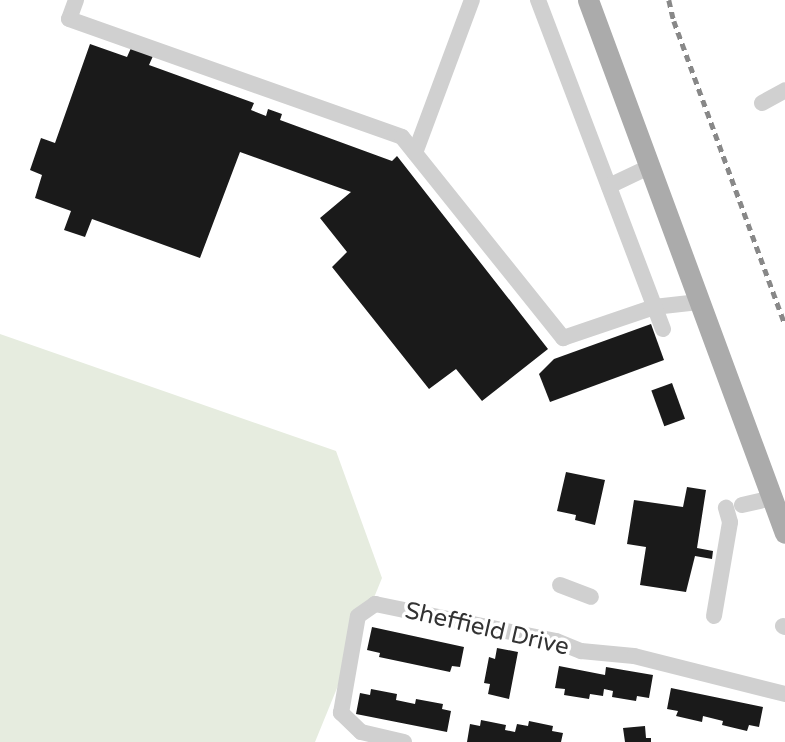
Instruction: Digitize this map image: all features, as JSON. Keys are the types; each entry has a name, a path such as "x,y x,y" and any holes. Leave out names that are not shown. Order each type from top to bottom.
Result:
{"main road":[{"path":"588,0 785,533"}],"street":[{"path":"76,0 69,19 402,137 563,338 654,307 699,302"},
{"path":"415,153 472,0"},
{"path":"538,0 663,329"},
{"path":"762,103 785,90"},
{"path":"609,186 649,167"},
{"path":"742,505 772,498"},
{"path":"713,616 730,522 726,508"},
{"path":"560,585 591,597"},
{"name":"Sheffield Drive","path":"404,742 361,732 341,713 358,616 375,604 556,641 581,651 634,656 785,694"}],"shaded area":[{"path":"0,334 336,451 382,578 315,742 0,742"}],"building":[{"path":"90,44 127,57 131,48 153,56 149,65 254,103 251,110 266,116 268,109 282,114 280,120 392,161 397,156 548,349 482,401 456,369 429,389 332,267 347,252 320,218 351,192 240,152 200,258 92,219 85,237 64,230 71,211 35,198 42,175 30,170 41,138 55,143"},
{"path":"651,324 664,360 550,402 539,374 554,359"},
{"path":"672,383 685,419 664,426 651,391"},
{"path":"566,472 605,480 595,525 575,520 576,515 557,511"},
{"path":"687,487 706,490 697,548 713,551 712,559 695,556 686,592 640,585 646,547 627,544 634,500 683,507"},
{"path":"372,627 464,647 460,667 452,666 450,672 379,657 380,653 367,650"},
{"path":"497,648 518,652 509,699 488,694 490,684 484,683 489,657 495,659"},
{"path":"559,666 605,675 606,667 653,675 649,698 637,696 636,701 612,697 613,691 604,689 603,696 590,694 589,699 564,695 565,689 555,688"},
{"path":"671,688 763,707 759,727 749,725 747,731 722,725 723,721 703,716 702,722 676,716 678,711 667,709"},
{"path":"371,689 397,694 396,700 415,704 416,699 443,704 442,709 451,711 447,732 356,714 360,693 370,695"},
{"path":"481,720 506,725 505,730 515,732 517,724 528,726 529,721 553,726 552,731 563,733 561,742 467,742 470,724 480,726"},
{"path":"645,726 646,738 651,738 651,742 625,742 623,728"}],"railway":[{"path":"669,0 674,21 785,324"}]}
